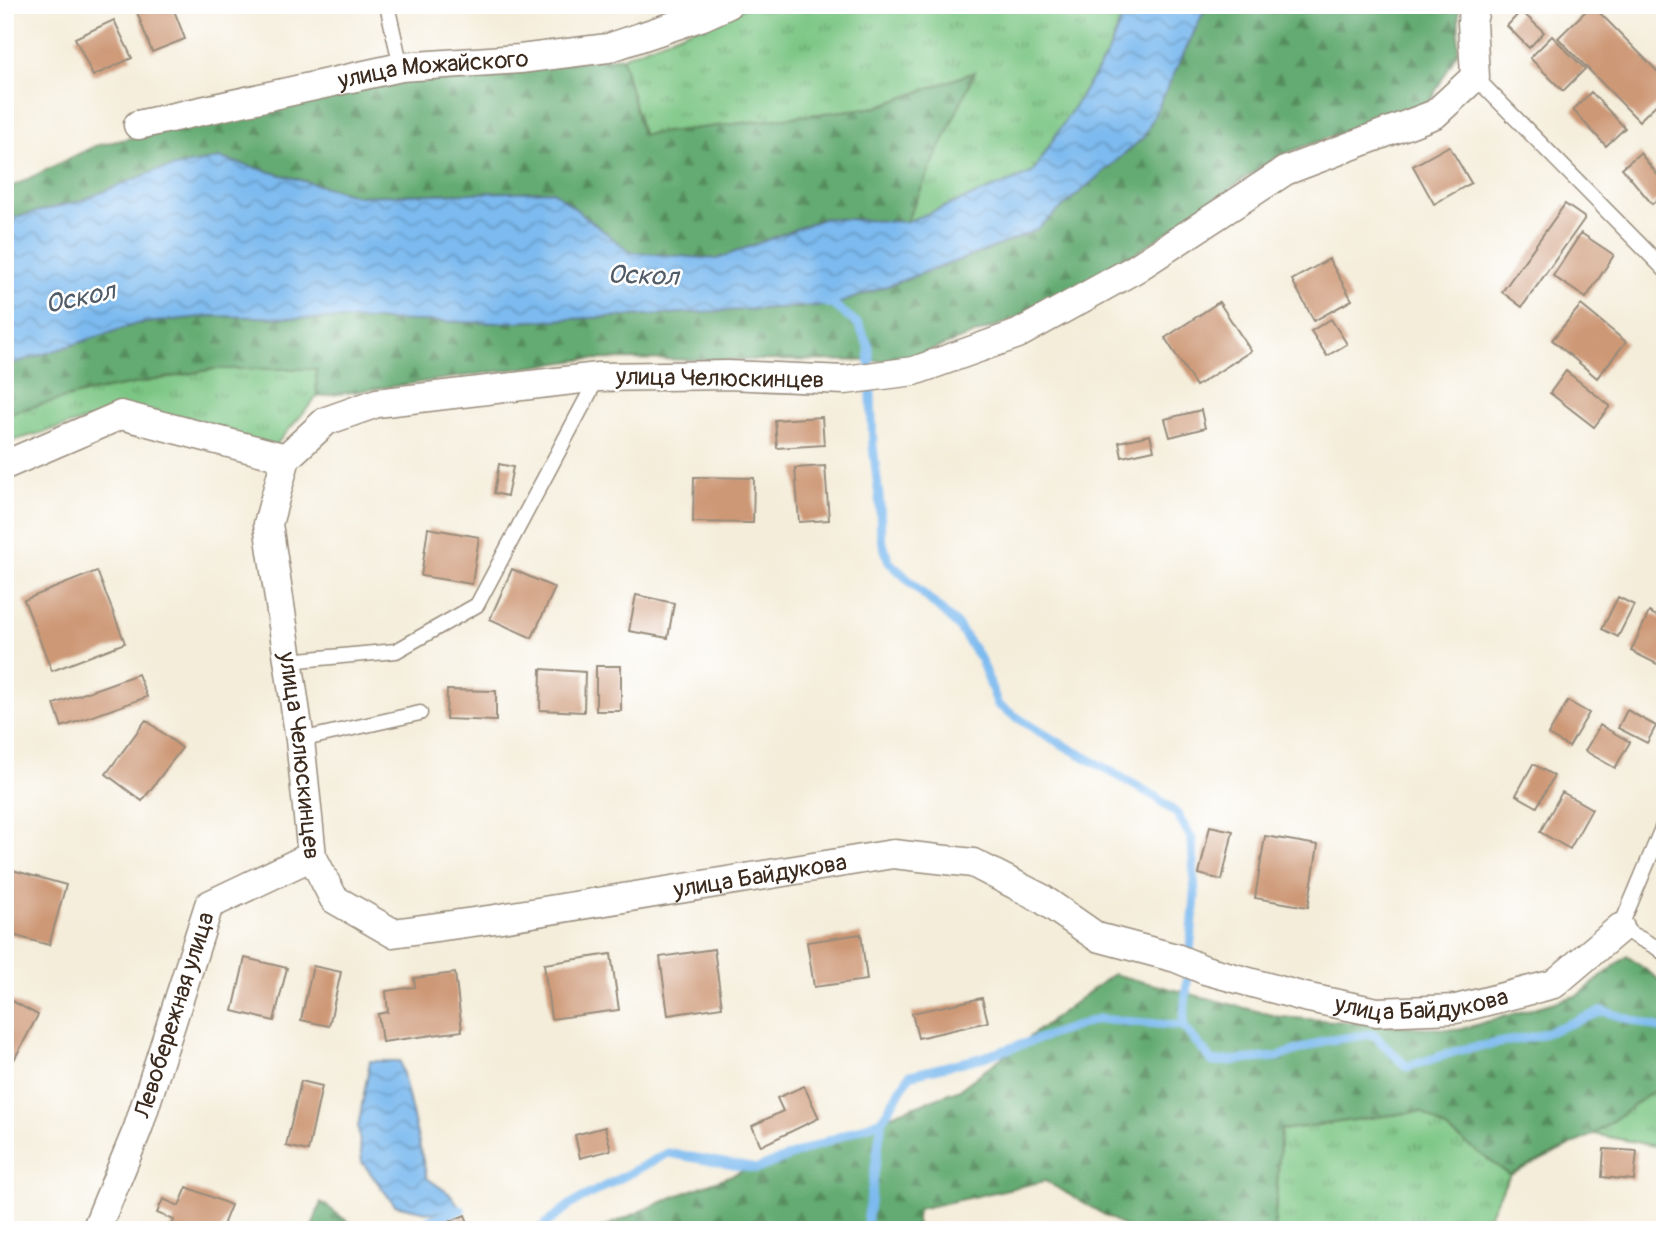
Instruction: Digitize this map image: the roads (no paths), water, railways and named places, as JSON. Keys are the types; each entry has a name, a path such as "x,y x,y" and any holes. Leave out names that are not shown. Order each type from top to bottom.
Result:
{"street":[{"name":"улица Можайского","path":"138,125 401,66 520,59 608,48 703,16 727,5"},
{"path":"1475,77 1472,22 1476,5"},
{"name":"улица Челюскинцев","path":"334,899 312,856 300,740 268,524 286,458 326,421 377,403 598,377 728,375 845,380 914,370 1018,334 1135,269 1285,170 1435,114 1475,77"},
{"path":"5,465 121,415 286,458"},
{"name":"улица Байдукова","path":"334,899 393,933 893,854 974,863 1041,898 1097,937 1176,958 1205,970 1304,998 1377,1012 1456,1009 1554,984 1620,928"},
{"name":"Левобережная улица","path":"96,1230 138,1128 208,905 312,856"}],"lane":[{"path":"387,5 401,66"},
{"path":"1475,77 1665,270"},
{"path":"288,661 396,651 477,605 598,377"},
{"path":"300,740 420,713"},
{"path":"1665,821 1620,928 1665,954"}],"water":[{"name":"Оскол","path":"1127,5 1207,5 1144,137 1036,230 834,305 496,323 210,316 136,324 5,366 5,220 80,201 155,171 220,158 358,196 553,191 630,252 717,259 825,218 906,222 1032,173 1108,53"},
{"path":"370,1061 400,1061 427,1178 451,1195 461,1210 432,1213 395,1205 362,1162 358,1127"}],"waterway":[{"path":"822,301 834,305 859,325 869,347 873,446 881,537 889,562 958,626 981,660 998,705 1035,729 1156,797 1177,814 1192,839 1195,897 1183,1026 1213,1062 1277,1057 1324,1041 1373,1034 1407,1067 1460,1050 1537,1036 1603,1011 1665,1030"},
{"path":"866,1230 882,1120 910,1075 984,1057 1098,1019 1183,1026"},
{"path":"538,1230 571,1204 668,1153 757,1169 882,1120"},
{"path":"430,1230 430,1220 461,1210"}]}
